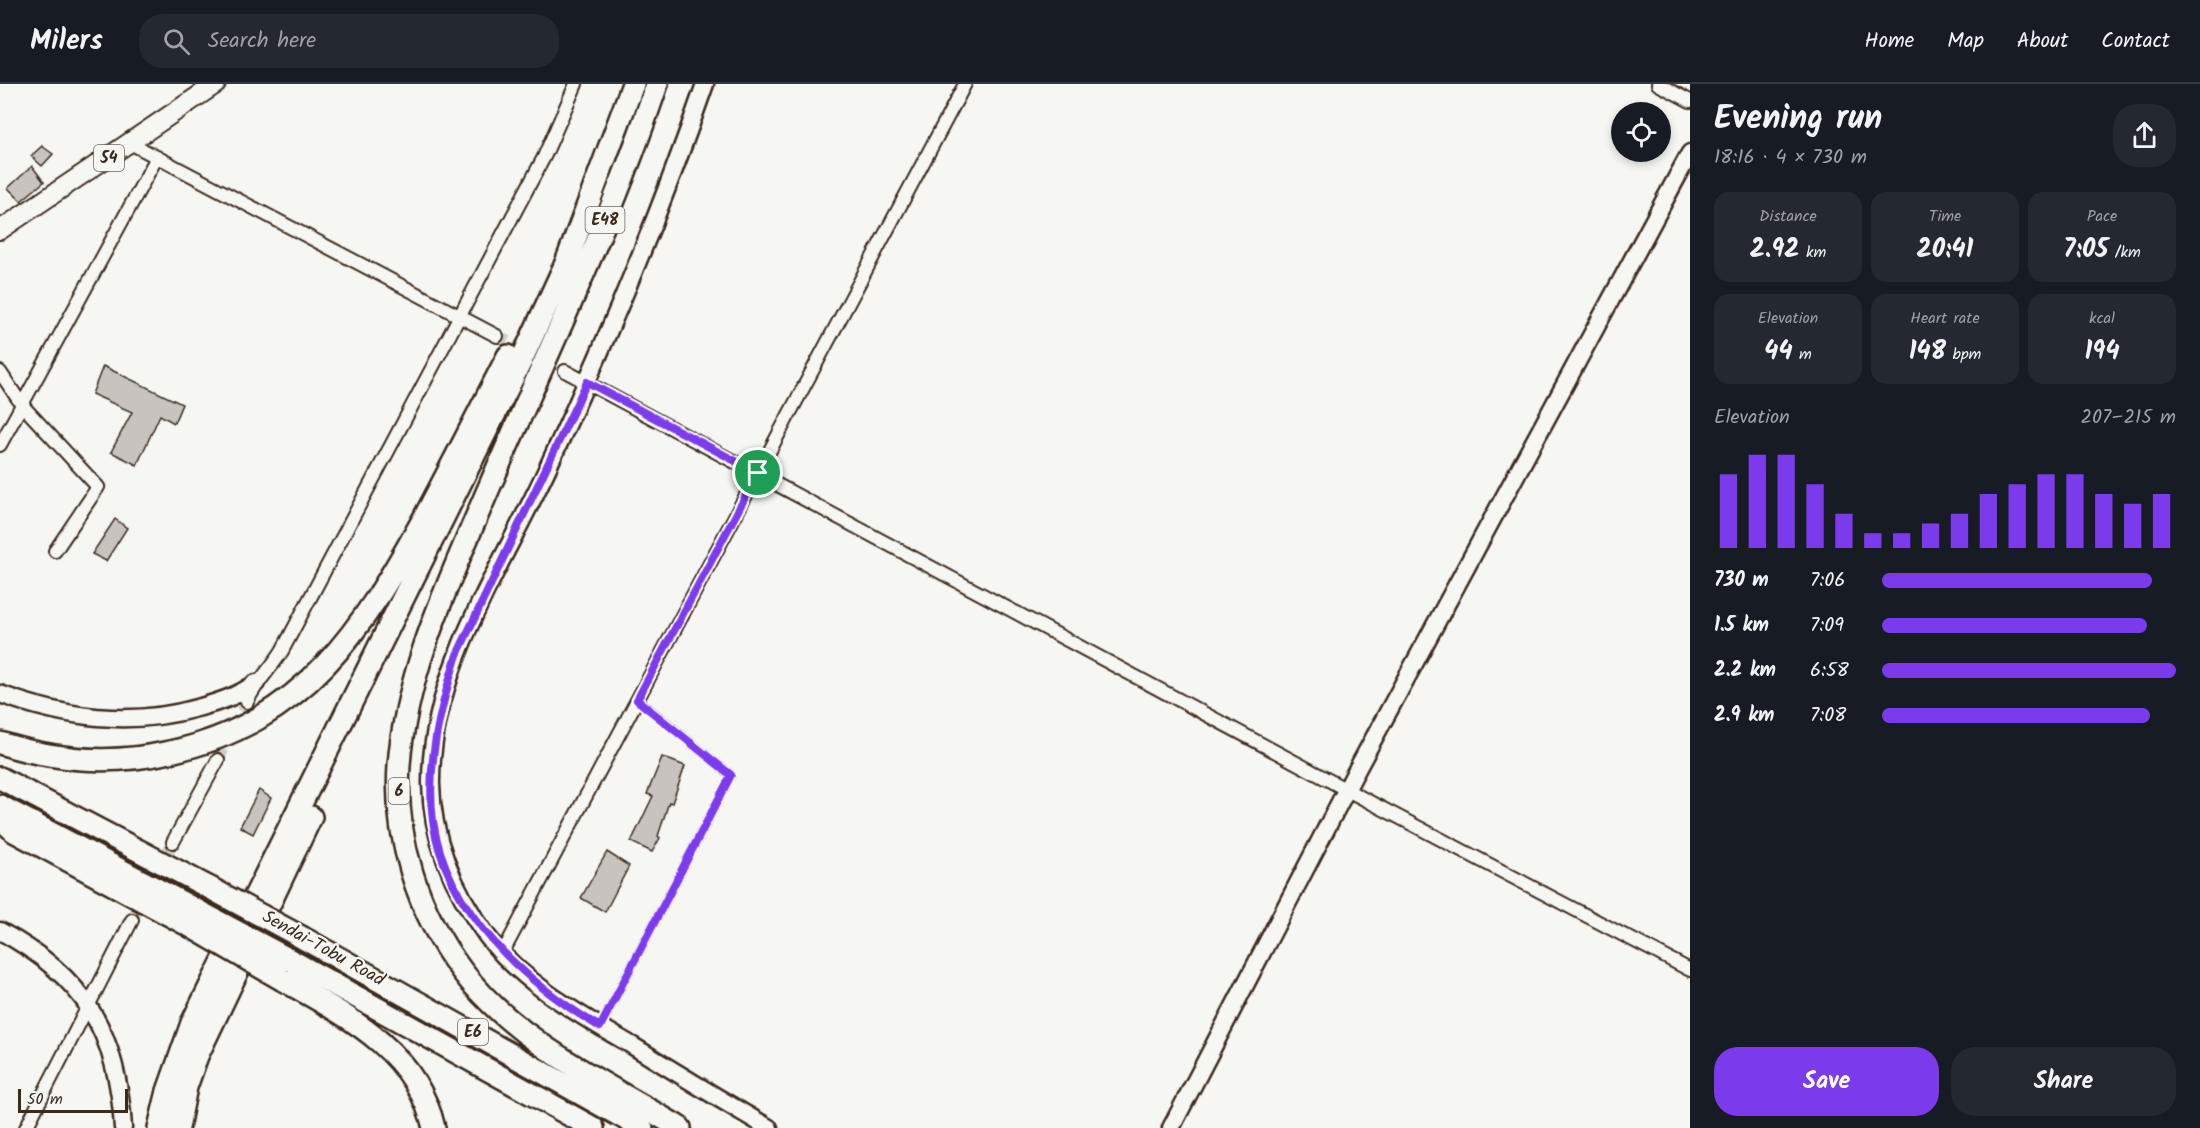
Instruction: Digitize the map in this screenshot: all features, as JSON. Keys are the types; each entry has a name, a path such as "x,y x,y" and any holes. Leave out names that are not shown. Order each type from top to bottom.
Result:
{"highway":[{"name":"E48","path":"583,212 633,84"},
{"name":"E48","path":"546,354 610,209 657,84"},
{"path":"0,742 55,757 84,760 123,760 158,755 222,737 279,706 308,684 367,616 387,584 461,449 556,260 583,212"},
{"path":"159,1128 168,1090 192,1023 482,444 566,263 583,212"},
{"path":"178,1128 186,1087 197,1056 257,928 498,440 546,354"},
{"name":"6","path":"546,354 428,637 403,732 399,765 401,826 407,860 430,920 462,971 483,994 511,1023 544,1046 680,1128"},
{"name":"Sendai-Tobu Road","path":"0,778 303,938 642,1128"},
{"name":"Sendai-Tobu Road","path":"0,806 194,919 287,970 593,1128"},
{"path":"0,818 14,831 194,919"},
{"path":"287,970 382,1042 413,1078 424,1098 434,1128"}],"main road":[{"name":"54","path":"0,230 216,84"}],"street":[{"path":"0,694 36,707 84,717 131,720 173,715 216,702 242,693 266,675 282,651 461,316 544,157 576,84"},
{"path":"705,84 636,268 587,382 457,655 443,698 431,781 434,822 444,858 460,893 488,938 571,1010 769,1128"},
{"path":"503,952 965,84"},
{"path":"1658,84 1690,101"},
{"path":"130,143 497,336"},
{"path":"1171,1128 1347,790 1690,153"},
{"path":"0,445 157,157"},
{"path":"565,371 1347,790 1690,970"},
{"path":"0,372 22,405 98,487 55,551"},
{"path":"247,702 256,683"},
{"path":"173,842 218,760"},
{"path":"26,1128 132,920"},
{"path":"0,931 27,945 63,975 90,1005 113,1063 123,1128"}],"lane":[{"path":"600,1027 731,775 637,700"}],"building":[{"path":"42,146 53,154 42,166 31,156"},
{"path":"32,166 44,182 21,201 8,188"},
{"path":"103,366 182,404 174,423 160,415 137,465 111,452 132,412 92,394"},
{"path":"115,519 127,528 106,561 92,554"},
{"path":"662,757 685,766 672,803 669,802 658,836 660,838 652,852 631,842 653,796 647,794"},
{"path":"259,790 271,798 253,834 240,827"},
{"path":"607,852 629,866 605,912 581,898"}],"tunnel":[{"path":"497,336 565,371"},
{"path":"218,760 247,702"},
{"path":"132,920 173,842"}],"route":[{"path":"587,382 758,473 637,700 731,775 600,1027 571,1010 524,973 488,938 460,893 444,858 434,822 431,781 443,698 457,655 548,469 587,382"}]}
